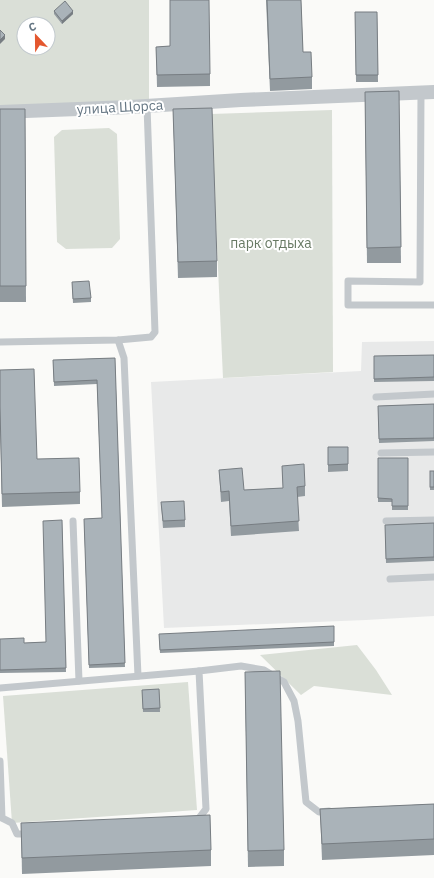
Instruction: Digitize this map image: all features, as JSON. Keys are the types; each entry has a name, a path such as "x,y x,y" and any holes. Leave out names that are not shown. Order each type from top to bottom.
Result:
{"street":[{"name":"улица Щорса","path":"0,112 427,92"}],"lane":[{"path":"427,92 420,282 348,281 348,305 434,305"},
{"path":"0,342 118,340 151,337 155,332 147,106"},
{"path":"118,340 124,358 138,676"},
{"path":"376,397 434,394"},
{"path":"381,453 434,452"},
{"path":"386,521 434,520"},
{"path":"73,521 79,681"},
{"path":"390,579 434,577"},
{"path":"0,688 241,666 264,670 284,682 294,701 298,721 306,802 319,812 334,811"},
{"path":"193,827 206,809 199,671"},
{"path":"0,761 2,818 12,823 17,834 40,833"}],"shaded area":[{"path":"434,341 434,616 164,628 151,382 361,371 362,342"}],"green space":[{"path":"0,0 149,0 149,101 0,107"},
{"name":"парк отдыха","path":"332,110 333,372 223,378 211,114"},
{"path":"109,128 117,134 120,239 112,248 66,249 57,242 54,137 62,130"},
{"path":"357,645 376,670 392,695 314,686 301,695 260,655"},
{"path":"188,682 197,810 12,823 3,696"}],"building":[{"path":"170,0 209,0 210,74 157,75 156,47 170,46"},
{"path":"267,0 301,0 303,52 311,52 312,77 270,79"},
{"path":"65,1 73,11 62,21 54,11"},
{"path":"355,12 377,12 378,75 356,75"},
{"path":"0,30 5,35 0,40"},
{"path":"399,91 401,247 367,248 365,92"},
{"path":"212,108 217,261 178,262 173,109"},
{"path":"0,109 25,109 26,286 0,286"},
{"path":"89,281 91,298 73,299 72,282"},
{"path":"434,355 434,377 374,379 374,356"},
{"path":"115,358 125,663 89,665 84,519 102,518 97,380 54,382 53,360"},
{"path":"34,369 37,459 79,458 80,492 2,494 0,370"},
{"path":"434,404 434,438 379,439 378,406"},
{"path":"328,447 348,447 348,464 328,465"},
{"path":"378,458 408,458 408,506 392,506 392,499 378,498"},
{"path":"304,464 305,486 297,487 299,521 231,526 229,491 221,492 219,470 242,468 244,490 283,488 282,466"},
{"path":"430,471 434,471 434,487 430,487"},
{"path":"184,501 185,520 163,521 161,502"},
{"path":"62,520 66,668 0,670 0,639 24,638 24,643 46,642 43,521"},
{"path":"434,523 434,557 386,559 385,525"},
{"path":"334,626 334,642 160,650 159,634"},
{"path":"280,671 284,850 248,851 245,672"},
{"path":"159,689 160,708 143,709 142,690"},
{"path":"434,804 434,839 322,844 320,809"},
{"path":"210,815 211,850 22,858 21,823"}]}
